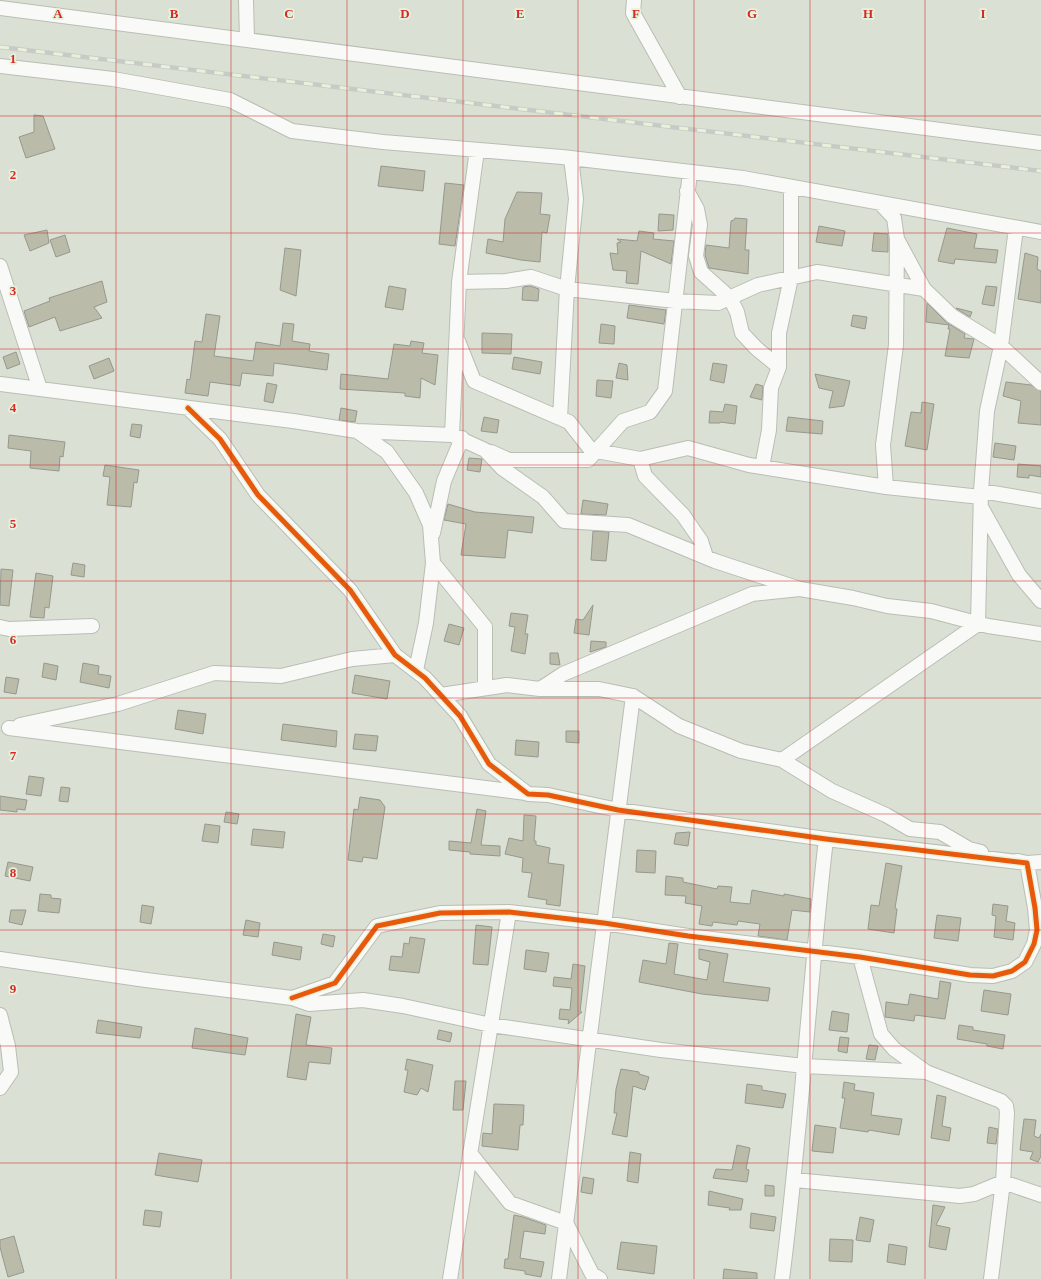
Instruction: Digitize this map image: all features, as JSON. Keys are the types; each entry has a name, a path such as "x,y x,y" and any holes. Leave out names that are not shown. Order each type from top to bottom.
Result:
{"street":[{"path":"246,0 248,40"},
{"path":"634,0 633,12 680,97"},
{"path":"0,8 1041,143"},
{"path":"0,66 113,79 230,100 292,131 383,142 571,158 743,178 1041,232"},
{"path":"431,540 444,481 457,436 459,282 477,150"},
{"path":"560,418 567,289 576,199 571,158"},
{"path":"0,384 104,396 357,431 457,436 509,460 588,460 595,450 623,421 650,412 665,391 690,172"},
{"path":"762,467 769,430 772,388 779,367 779,333 791,278 791,187"},
{"path":"687,191 697,209 700,225 696,256 701,272 730,298 737,312 742,332 756,348 779,367"},
{"path":"880,203 894,218 896,239 896,345 883,445 886,488"},
{"path":"978,624 981,498 987,411 1001,346 1016,228"},
{"path":"896,239 924,289 952,316 1001,346 1041,383"},
{"path":"0,266 40,389"},
{"path":"459,282 506,281 531,277 567,289 675,301 718,303 758,285 817,272 924,289"},
{"path":"458,341 474,381 569,422 591,450 640,459 688,448 762,467 886,488 981,498 1041,501"},
{"path":"188,408 220,439 258,495 350,590 395,655 425,678 460,716 489,764 528,794"},
{"path":"357,431 387,452 416,493 430,525 436,566 416,670"},
{"path":"486,450 502,468 543,497 564,521 628,526 706,557 800,589 854,598 887,606 931,611 978,624 1041,634"},
{"path":"640,459 645,476 683,516 701,541 706,557"},
{"path":"981,498 1019,575 1041,601"},
{"path":"436,566 485,627 485,687"},
{"path":"540,688 563,674 752,594 800,589"},
{"path":"782,760 978,624"},
{"path":"0,627 92,626"},
{"path":"4,727 118,704 214,673 281,676 352,659 395,655"},
{"path":"441,695 485,687 507,685 540,688 598,689 633,696 679,726 740,751 782,760 832,791 886,815 910,829 940,832 969,849 1034,863"},
{"path":"558,1279 633,696"},
{"path":"4,727 528,794 548,795 618,810 826,839 1034,863"},
{"path":"782,1279 795,1180 813,952 826,839"},
{"path":"292,998 334,983 377,926 440,913 509,912 604,923 688,936 813,952 860,956 914,967 970,975 993,976 1012,971 1025,962 1034,944 1037,930 1034,863"},
{"path":"450,1279 509,912"},
{"path":"860,956 881,1034 894,1049 926,1072 1001,1101 1006,1106 1007,1113 1002,1182 991,1279"},
{"path":"0,959 146,980 292,998 309,1004 363,1000 403,1006 490,1025 589,1041 804,1066 926,1072"},
{"path":"0,1015 8,1046 11,1072 0,1088"},
{"path":"470,1153 510,1203 566,1223 592,1274 600,1279"},
{"path":"795,1180 960,1196 974,1194 1002,1182 1041,1195"}],"building":[{"path":"34,115 43,116 55,149 26,158 19,137 34,132"},
{"path":"381,166 425,171 423,191 378,186"},
{"path":"445,183 464,185 455,246 439,244"},
{"path":"517,192 542,193 540,214 550,215 547,233 542,232 540,262 486,253 488,239 503,242 505,219"},
{"path":"659,214 674,215 673,230 658,231"},
{"path":"735,218 747,219 745,250 749,250 748,274 709,268 705,255 706,245 729,248 731,221"},
{"path":"819,226 845,231 842,246 816,242"},
{"path":"947,228 977,234 974,248 998,250 996,263 955,259 954,264 938,261"},
{"path":"47,230 49,243 30,251 24,235"},
{"path":"639,231 654,233 653,239 674,241 671,264 641,251 638,284 626,283 627,271 613,270 610,253 618,254 617,243 621,242 617,239 637,241"},
{"path":"874,233 888,234 888,252 872,251"},
{"path":"65,235 70,252 56,257 50,240"},
{"path":"285,248 301,250 296,296 280,290"},
{"path":"1025,253 1038,257 1037,269 1041,271 1041,303 1018,299"},
{"path":"102,281 107,302 94,307 102,318 60,331 55,317 29,327 24,311 50,301 49,298"},
{"path":"389,286 406,289 403,310 385,307"},
{"path":"530,286 539,289 538,301 522,300 523,287"},
{"path":"986,286 997,287 994,306 982,304"},
{"path":"927,303 946,322 965,334 964,338 974,339 969,358 945,356 950,329 948,329 949,325 926,322"},
{"path":"629,305 666,310 664,324 627,318"},
{"path":"956,308 972,312 970,317 957,309"},
{"path":"206,314 220,316 214,356 253,361 256,342 280,346 283,323 294,324 292,341 310,344 309,351 329,354 327,370 274,363 273,376 242,373 240,386 210,382 208,396 185,393 187,379 190,380 195,341 202,342"},
{"path":"853,315 867,317 865,329 851,326"},
{"path":"601,324 615,326 614,344 599,343"},
{"path":"482,333 512,334 511,354 482,353"},
{"path":"411,341 424,343 422,353 438,355 435,385 421,378 420,398 405,396 405,393 340,389 341,374 388,379 394,344 410,346"},
{"path":"16,352 20,364 7,369 3,357"},
{"path":"514,357 542,362 540,374 512,369"},
{"path":"109,358 114,371 94,379 89,366"},
{"path":"619,363 627,365 628,380 616,378"},
{"path":"713,363 727,365 724,383 710,380"},
{"path":"815,374 850,381 844,406 829,408 833,391 819,388"},
{"path":"597,380 613,381 611,398 596,396"},
{"path":"1006,382 1031,385 1041,391 1041,425 1018,423 1021,401 1003,396"},
{"path":"267,383 277,385 273,403 264,401"},
{"path":"756,384 763,386 762,400 750,397"},
{"path":"922,402 934,404 927,450 905,446 911,412 921,413"},
{"path":"725,404 737,406 735,424 720,422 709,423 710,411 723,412"},
{"path":"341,408 357,411 355,422 339,420"},
{"path":"484,417 499,420 497,433 481,431"},
{"path":"788,417 823,421 822,434 786,431"},
{"path":"132,424 142,425 140,438 130,436"},
{"path":"9,435 65,442 63,457 60,456 59,471 30,468 31,451 8,448"},
{"path":"995,443 1016,446 1014,460 993,457"},
{"path":"469,458 482,459 480,472 467,470"},
{"path":"1018,464 1041,466 1041,477 1029,475 1029,478 1017,477"},
{"path":"105,465 139,470 137,483 134,482 131,507 107,505 110,477 103,476"},
{"path":"583,500 608,504 606,515 581,514"},
{"path":"448,504 475,512 534,517 532,533 508,530 505,558 461,555 466,524 444,520"},
{"path":"593,531 609,532 606,561 591,560"},
{"path":"73,563 85,565 84,577 71,575"},
{"path":"1,569 13,570 9,606 0,605"},
{"path":"36,573 53,576 49,608 45,607 44,618 30,617"},
{"path":"593,605 589,635 574,633 576,619 583,620"},
{"path":"511,613 528,615 525,634 528,634 525,654 511,651 515,627 509,626"},
{"path":"449,624 464,628 459,645 444,641"},
{"path":"591,641 606,642 606,647 590,652"},
{"path":"550,653 558,653 560,665 550,664"},
{"path":"44,663 58,666 56,680 42,677"},
{"path":"83,663 99,666 98,674 111,676 109,688 80,682"},
{"path":"355,675 390,681 387,699 352,693"},
{"path":"6,677 19,679 16,694 4,692"},
{"path":"178,710 206,714 203,734 175,729"},
{"path":"283,724 337,731 336,747 281,740"},
{"path":"566,731 579,731 579,743 566,742"},
{"path":"355,734 378,736 376,751 353,749"},
{"path":"516,740 539,742 538,757 515,755"},
{"path":"29,776 44,778 41,796 26,794"},
{"path":"61,787 70,788 68,802 59,801"},
{"path":"0,796 27,800 25,810 17,809 17,812 0,810"},
{"path":"360,797 380,800 385,807 377,859 363,857 362,862 348,860 354,809 358,810"},
{"path":"477,809 486,811 481,845 500,846 500,856 470,854 470,852 449,850 449,841 471,843"},
{"path":"226,812 239,814 237,824 224,822"},
{"path":"524,815 536,816 534,841 536,841 536,845 550,848 548,863 564,865 560,906 546,904 547,900 528,897 532,873 522,872 523,858 505,854 509,838 523,841"},
{"path":"205,824 220,826 218,843 202,841"},
{"path":"253,829 285,832 283,848 251,845"},
{"path":"690,832 688,846 674,844 676,833"},
{"path":"637,850 656,851 655,873 636,872"},
{"path":"8,862 33,867 30,881 5,876"},
{"path":"886,863 902,866 895,908 897,909 894,933 868,929 871,905 879,906"},
{"path":"666,876 683,878 683,882 717,889 718,886 732,887 730,902 750,904 752,890 811,899 810,912 792,910 787,940 758,936 760,924 738,921 737,925 713,922 712,926 699,924 702,906 685,903 686,896 665,895"},
{"path":"40,894 51,895 51,898 61,899 59,913 38,911"},
{"path":"993,904 1008,906 1006,921 1015,923 1013,940 994,937 996,916 992,915"},
{"path":"142,905 154,907 151,924 140,922"},
{"path":"11,910 26,910 22,925 9,922"},
{"path":"937,915 961,918 958,941 934,938"},
{"path":"246,920 260,923 258,937 243,935"},
{"path":"476,925 492,927 488,965 473,964"},
{"path":"323,934 335,936 333,947 321,944"},
{"path":"410,937 425,939 419,973 389,970 391,956 402,957 404,943 409,944"},
{"path":"274,942 302,947 300,960 272,955"},
{"path":"669,943 678,944 674,974 707,980 710,962 699,959 699,949 728,954 723,982 770,988 768,1001 702,994 639,982 643,960 666,964"},
{"path":"526,950 549,953 546,972 524,969"},
{"path":"573,964 585,966 580,1012 582,1012 568,1024 569,1020 559,1019 560,1009 570,1010 572,988 553,986 554,977 571,979"},
{"path":"940,981 951,983 945,1019 915,1015 914,1021 885,1017 886,1002 908,1005 910,994 938,999"},
{"path":"984,990 1011,994 1008,1015 981,1011"},
{"path":"832,1011 849,1014 847,1032 829,1030"},
{"path":"296,1014 311,1017 306,1045 332,1048 330,1064 309,1062 306,1080 287,1077"},
{"path":"98,1020 142,1027 140,1038 96,1033"},
{"path":"959,1025 973,1027 973,1030 1005,1035 1003,1049 987,1046 987,1044 957,1039"},
{"path":"195,1028 248,1038 245,1055 192,1048"},
{"path":"439,1030 452,1033 450,1042 437,1039"},
{"path":"840,1037 849,1038 847,1053 838,1051"},
{"path":"869,1045 878,1046 875,1060 866,1059"},
{"path":"407,1059 433,1065 428,1092 421,1088 417,1095 404,1092 408,1070 405,1070"},
{"path":"621,1069 639,1072 639,1074 649,1077 645,1090 633,1086 627,1137 612,1134 617,1113 614,1113 616,1089"},
{"path":"455,1081 466,1081 463,1110 453,1110"},
{"path":"844,1082 855,1084 854,1090 874,1093 871,1115 902,1119 899,1135 869,1130 868,1132 840,1128 845,1098 842,1098"},
{"path":"747,1084 762,1086 762,1090 786,1094 783,1108 745,1103"},
{"path":"937,1095 946,1097 942,1126 951,1128 949,1141 931,1138"},
{"path":"494,1104 524,1105 523,1125 520,1125 518,1150 482,1146 483,1133 492,1134"},
{"path":"1024,1119 1036,1120 1034,1136 1039,1138 1041,1134 1041,1156 1038,1162 1030,1159 1033,1152 1020,1150"},
{"path":"815,1125 836,1128 833,1153 812,1151"},
{"path":"989,1127 998,1129 996,1144 987,1143"},
{"path":"737,1145 750,1148 746,1169 749,1170 747,1182 713,1178 716,1169 732,1170"},
{"path":"630,1152 641,1154 638,1183 627,1181"},
{"path":"159,1153 202,1160 198,1182 155,1175"},
{"path":"583,1177 594,1179 592,1194 581,1192"},
{"path":"765,1185 774,1186 774,1196 765,1196"},
{"path":"709,1191 743,1199 741,1210 729,1210 730,1208 708,1205"},
{"path":"933,1205 945,1207 936,1225 950,1228 946,1250 929,1247"},
{"path":"145,1210 162,1212 160,1227 143,1225"},
{"path":"751,1213 776,1217 774,1231 750,1228"},
{"path":"514,1215 546,1225 545,1234 524,1231 520,1258 544,1262 541,1277 525,1274 525,1271 504,1268 505,1259 508,1259"},
{"path":"860,1217 874,1220 870,1242 856,1240"},
{"path":"14,1236 24,1272 8,1277 0,1247 0,1240"},
{"path":"830,1239 853,1240 852,1262 829,1261"},
{"path":"621,1242 657,1246 654,1274 617,1269"},
{"path":"889,1244 907,1247 905,1265 887,1262"},
{"path":"724,1269 757,1273 757,1279 723,1279"}],"railway":[{"path":"0,47 1041,171"}],"cycle path":[{"path":"188,408 220,439 258,495 350,590 395,655 425,678 460,716 489,764 528,794 548,795 618,810 826,839 1027,863 1035,908 1037,930 1034,944 1025,962 1012,971 993,976 970,975 860,957 509,912 440,913 377,926 335,983 292,998"}]}
